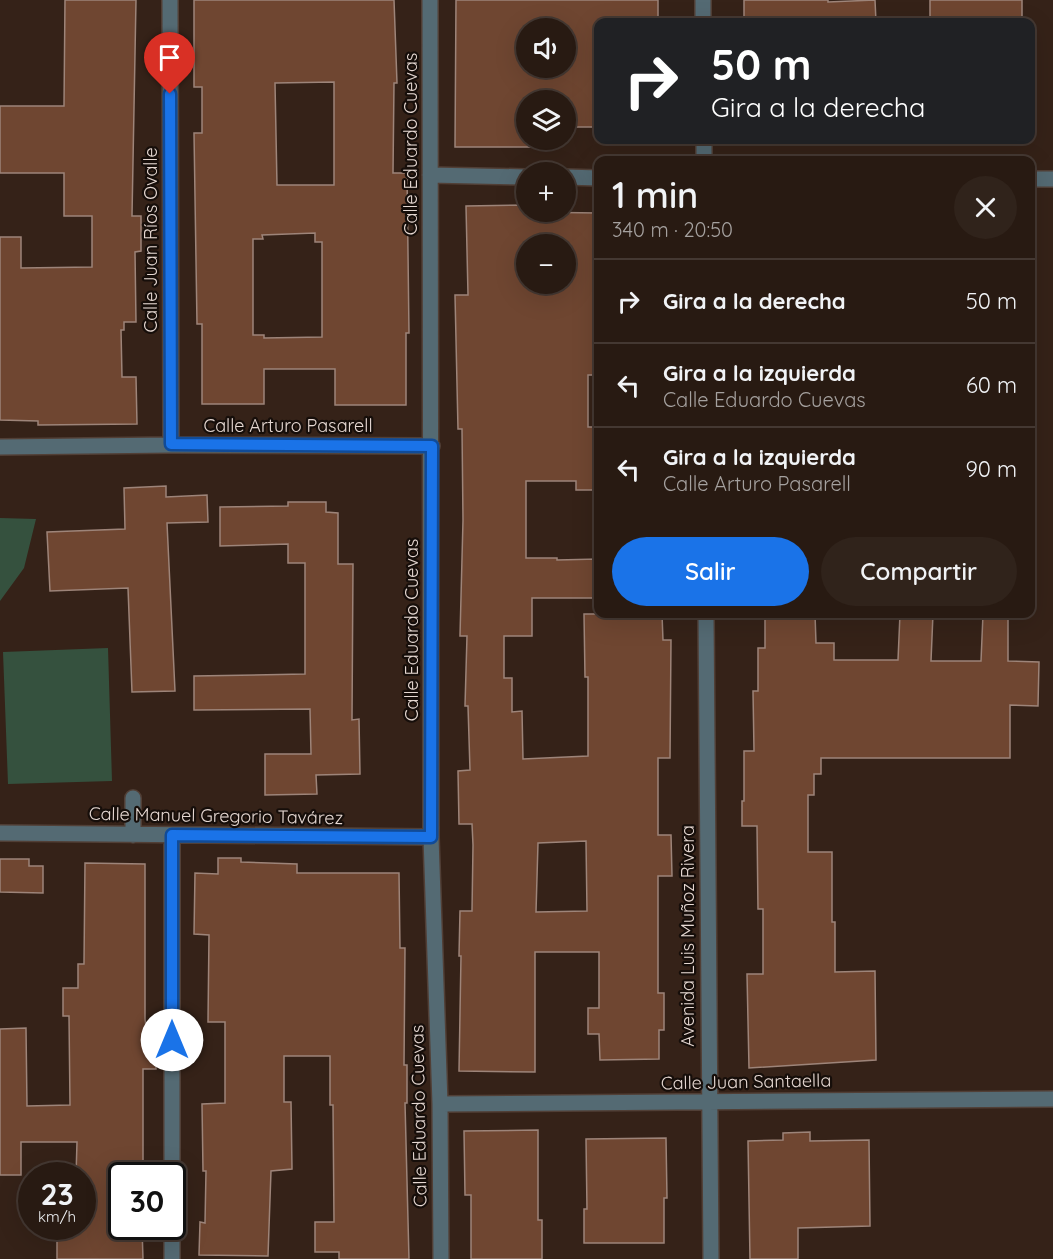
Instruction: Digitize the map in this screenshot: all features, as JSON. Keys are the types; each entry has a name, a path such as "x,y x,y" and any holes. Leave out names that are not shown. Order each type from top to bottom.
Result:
{"street":[{"name":"Calle Juan Ríos Ovalle","path":"170,0 171,444"},
{"name":"Calle Eduardo Cuevas","path":"430,0 431,837 440,1104 441,1259"},
{"path":"704,0 704,18"},
{"path":"430,175 516,177"},
{"path":"576,177 594,178"},
{"path":"1035,179 1053,179"},
{"name":"Calle Arturo Pasarell","path":"0,447 171,444 432,446"},
{"name":"Avenida Luis Muñoz Rivera","path":"706,618 711,1259"},
{"path":"133,798 133,835"},
{"name":"Calle Manuel Gregorio Tavárez","path":"0,833 431,837"},
{"path":"172,835 172,1162"},
{"name":"Calle Juan Santaella","path":"440,1104 1053,1099"},
{"path":"172,1240 172,1259"}],"green space":[{"path":"0,518 36,519 24,568 0,601"},
{"path":"108,648 112,781 8,784 3,652"}],"building":[{"path":"65,0 136,0 132,216 141,216 141,251 135,252 136,322 124,322 124,330 121,330 122,377 136,377 137,424 38,425 38,421 0,420 0,237 21,237 21,268 92,267 92,216 64,216 64,173 0,173 0,106 64,106"},
{"path":"194,0 394,0 397,83 394,83 393,173 407,173 409,333 406,333 406,405 335,405 335,369 264,369 264,404 202,404 202,324 197,324 194,133 202,133 202,87 194,87","holes":["334,82 334,185 277,185 275,83","315,233 315,242 322,242 322,337 264,338 264,335 253,335 253,239 263,239 262,235"]},
{"path":"456,0 658,0 658,18 594,18 594,127 576,127 576,90 516,90 516,147 455,147"},
{"path":"744,0 828,0 828,2 875,0 876,18 744,18"},
{"path":"930,0 1022,0 1022,18 930,18"},
{"path":"516,205 516,222 576,222 576,213 594,213 594,375 588,375 588,427 594,427 594,490 576,490 576,481 526,481 526,558 594,559 594,598 532,598 532,636 504,636 504,678 512,678 512,712 522,711 523,759 588,756 588,677 585,677 584,614 594,614 594,618 662,618 663,640 671,640 670,758 658,758 658,835 671,835 672,876 658,876 658,993 664,993 664,1030 659,1030 659,1059 600,1060 599,1034 588,1034 588,1008 599,1008 599,952 535,952 535,1072 459,1071 460,911 472,911 473,845 472,824 459,824 458,771 470,770 468,706 465,706 467,636 460,636 463,520 462,429 458,429 455,295 468,295 466,206","holes":["586,841 587,911 536,912 538,843"]},
{"path":"166,486 166,497 207,495 208,522 167,523 175,691 132,692 128,588 50,591 47,532 125,529 124,488"},
{"path":"288,502 326,502 326,512 338,513 338,564 353,564 352,720 359,719 360,774 316,775 317,794 265,795 265,754 311,754 310,709 194,710 194,676 305,674 305,563 288,563 288,544 220,546 220,507 288,506"},
{"path":"765,618 815,618 816,643 834,643 834,660 898,660 900,618 933,618 931,661 981,661 983,618 1008,618 1008,661 1039,662 1038,706 1010,705 1010,758 821,758 821,774 814,774 814,795 808,795 808,852 832,852 835,972 875,971 876,1060 749,1068 747,974 763,974 763,909 758,909 757,826 742,826 742,801 744,801 744,751 754,751 753,691 758,691 758,648 765,648"},
{"path":"218,858 241,858 241,862 297,864 297,873 399,873 400,948 405,948 404,1065 407,1065 407,1103 405,1103 409,1259 339,1259 339,1252 315,1252 315,1222 334,1222 333,1105 330,1105 330,1056 284,1056 284,1102 291,1102 292,1169 271,1171 268,1256 199,1255 200,1222 205,1223 206,1171 203,1171 202,1104 225,1103 225,1022 208,1022 209,935 194,934 195,873 218,874"},
{"path":"0,859 29,859 29,866 43,866 43,893 0,892"},
{"path":"85,863 145,864 145,1019 146,1027 155,1027 156,1069 143,1069 143,1162 108,1162 108,1240 142,1240 143,1259 57,1259 57,1240 96,1240 96,1162 76,1162 77,1142 21,1142 21,1162 18,1162 18,1175 0,1175 0,1029 26,1028 27,1106 70,1105 69,1016 63,1016 63,988 78,988 78,964 84,964"},
{"path":"538,1130 538,1220 542,1220 542,1259 471,1259 471,1195 465,1195 464,1131"},
{"path":"810,1132 810,1141 869,1140 870,1226 798,1228 798,1259 750,1259 748,1141 783,1140 783,1133"},
{"path":"666,1138 667,1198 664,1198 664,1243 584,1243 584,1209 587,1209 586,1139"}],"route":[{"path":"170,94 171,444 432,446 431,837 172,835 172,1040"}]}
